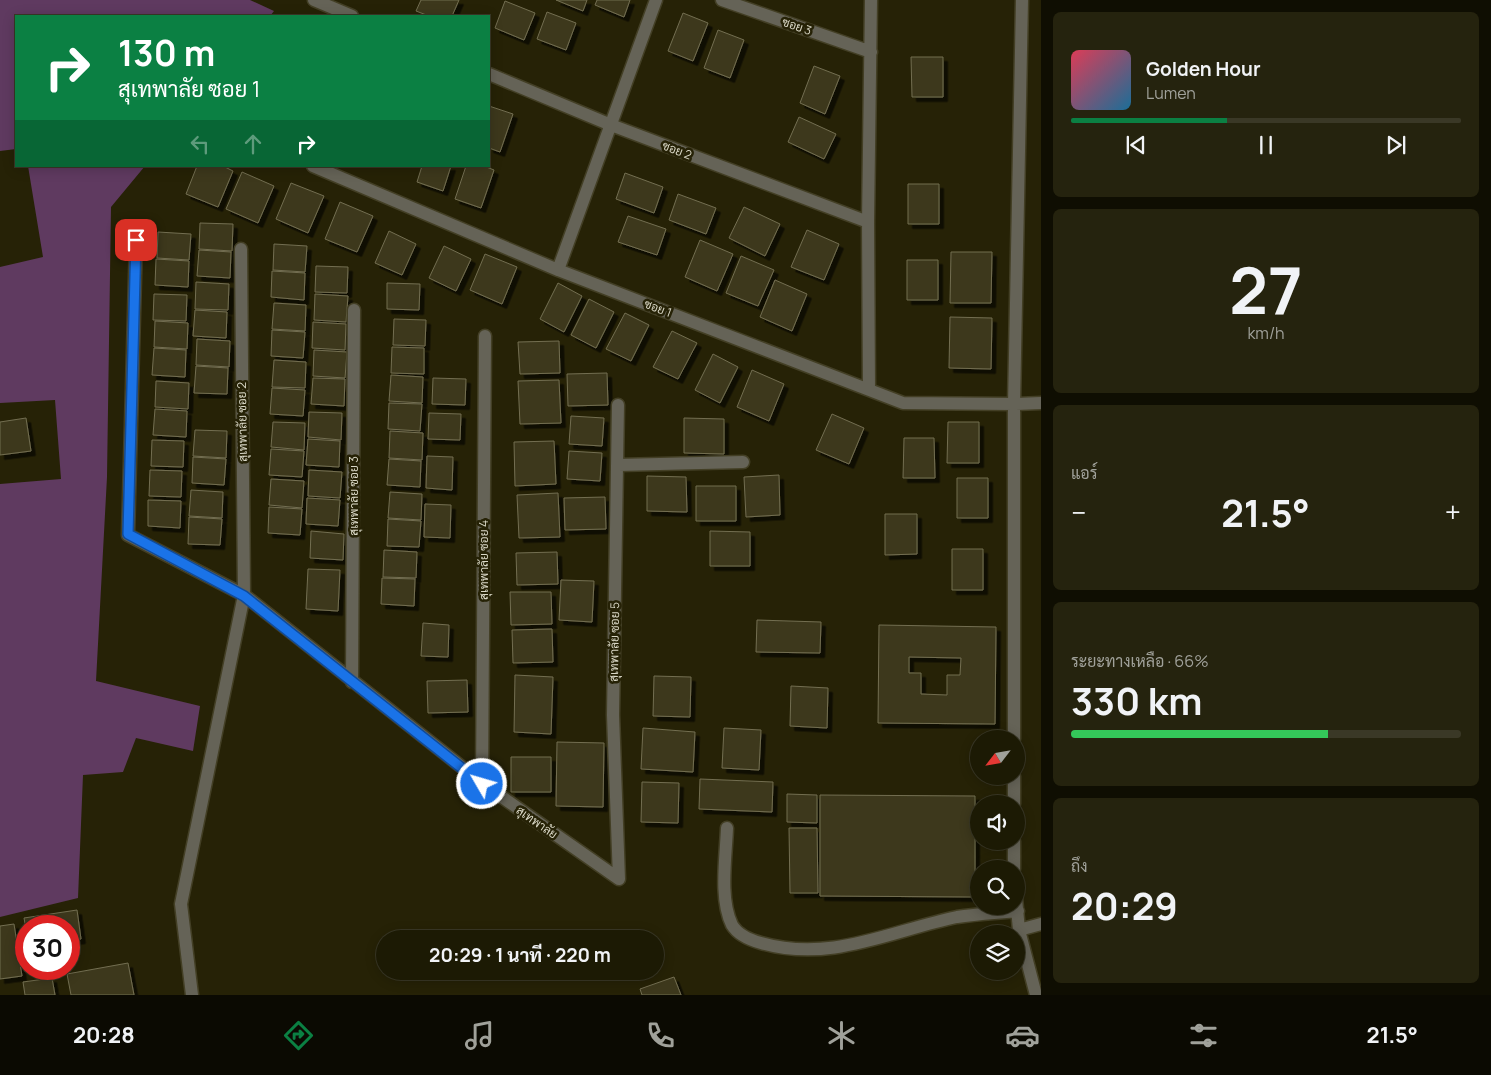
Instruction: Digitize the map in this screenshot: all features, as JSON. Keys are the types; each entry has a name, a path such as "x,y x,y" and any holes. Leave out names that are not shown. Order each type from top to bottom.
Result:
{"street":[{"path":"314,0 350,15"},
{"path":"558,270 656,0"},
{"name":"ซอย 3","path":"722,0 871,52"},
{"path":"869,389 868,222 871,0"},
{"path":"1014,730 1014,404 1022,0"},
{"name":"ซอย 2","path":"490,74 611,125 868,222"},
{"name":"ซอย 1","path":"315,167 558,270 903,403 1041,403"},
{"name":"สุเทพาลัย","path":"136,240 128,534 244,596 482,784 619,879"},
{"name":"สุเทพาลัย ซอย 2","path":"241,249 244,596"},
{"name":"สุเทพาลัย ซอย 3","path":"352,682 354,310"},
{"name":"สุเทพาลัย ซอย 4","path":"482,784 485,336"},
{"name":"สุเทพาลัย ซอย 5","path":"618,405 613,715 619,879"},
{"path":"618,465 743,462"},
{"path":"192,995 181,904 244,596"},
{"path":"728,828 724,899 733,926 739,933 758,942 804,950 833,948 865,942 970,914"},
{"path":"1025,928 1041,924"},
{"path":"1025,954 1035,993"}],"shaded area":[{"path":"0,0 250,0 274,11 271,15 15,15 15,149 0,151"},
{"path":"28,167 144,167 111,207 107,477 96,681 200,706 193,751 136,738 123,772 83,775 78,898 0,917 0,484 61,479 55,400 0,403 0,267 43,257"}],"building":[{"path":"421,0 459,0 452,15 426,15 416,11"},
{"path":"556,0 587,0 583,11"},
{"path":"597,0 630,0 624,17 595,5"},
{"path":"505,1 535,13 524,40 495,28"},
{"path":"547,12 576,23 566,50 537,39"},
{"path":"683,13 708,23 693,61 668,51"},
{"path":"718,30 744,40 730,78 704,68"},
{"path":"911,57 943,57 943,97 912,97"},
{"path":"814,66 840,76 825,114 800,103"},
{"path":"490,106 513,114 500,152 490,148"},
{"path":"799,117 836,134 824,159 788,142"},
{"path":"197,167 225,167 233,171 218,207 186,194"},
{"path":"422,167 451,167 443,191 417,182"},
{"path":"466,167 486,167 494,170 481,208 455,199"},
{"path":"242,172 274,186 258,223 226,209"},
{"path":"625,173 663,187 654,213 616,199"},
{"path":"291,183 324,196 308,233 276,219"},
{"path":"908,184 939,184 939,224 908,224"},
{"path":"678,194 716,208 706,234 669,220"},
{"path":"340,202 373,216 357,252 325,239"},
{"path":"744,207 780,224 765,256 729,238"},
{"path":"628,216 666,229 657,255 618,242"},
{"path":"200,223 233,224 232,251 199,249"},
{"path":"807,230 839,244 824,280 791,267"},
{"path":"389,231 416,244 402,275 375,263"},
{"path":"158,232 191,234 189,260 157,258"},
{"path":"700,240 733,254 717,291 685,277"},
{"path":"274,244 307,246 305,272 273,270"},
{"path":"444,246 471,259 456,291 429,278"},
{"path":"199,250 231,252 230,278 197,276"},
{"path":"951,252 992,252 991,303 950,303"},
{"path":"485,254 517,267 502,304 470,290"},
{"path":"741,256 774,270 758,306 726,293"},
{"path":"156,259 189,261 188,287 155,285"},
{"path":"907,260 938,260 938,300 907,300"},
{"path":"316,266 348,267 347,293 315,292"},
{"path":"272,271 305,273 304,300 271,297"},
{"path":"775,280 807,294 792,331 760,317"},
{"path":"196,282 229,284 228,310 195,309"},
{"path":"387,283 420,284 419,310 387,309"},
{"path":"558,283 582,296 564,332 540,319"},
{"path":"154,294 187,295 186,321 153,320"},
{"path":"315,294 348,296 346,322 314,320"},
{"path":"589,299 614,312 596,348 571,335"},
{"path":"274,303 306,305 305,331 272,329"},
{"path":"195,310 227,312 226,338 193,336"},
{"path":"625,313 649,325 631,361 606,349"},
{"path":"950,317 992,318 991,369 949,368"},
{"path":"394,319 426,320 425,346 393,345"},
{"path":"155,321 188,323 187,349 154,347"},
{"path":"313,322 346,324 345,350 312,348"},
{"path":"272,330 305,332 303,358 271,356"},
{"path":"672,331 697,343 678,379 653,367"},
{"path":"197,339 230,341 229,367 196,365"},
{"path":"559,341 560,373 520,374 518,342"},
{"path":"392,347 424,348 424,374 391,373"},
{"path":"154,348 186,350 185,377 152,375"},
{"path":"314,350 347,352 345,378 313,376"},
{"path":"713,354 738,367 720,403 695,390"},
{"path":"274,360 306,362 305,388 272,387"},
{"path":"196,366 228,368 227,394 194,393"},
{"path":"752,370 784,384 769,421 737,407"},
{"path":"607,373 608,405 568,406 567,374"},
{"path":"391,375 423,377 422,403 389,401"},
{"path":"313,378 345,379 344,406 311,404"},
{"path":"433,378 466,379 465,405 432,404"},
{"path":"559,380 561,423 520,424 518,381"},
{"path":"156,381 189,383 188,409 155,407"},
{"path":"272,388 305,390 303,416 270,414"},
{"path":"389,403 422,404 420,431 388,429"},
{"path":"155,409 187,411 186,437 153,435"},
{"path":"309,412 342,413 341,440 308,437"},
{"path":"429,413 461,414 460,440 428,439"},
{"path":"832,414 864,428 849,464 816,450"},
{"path":"571,416 604,418 602,446 569,444"},
{"path":"26,418 31,451 0,455 0,422"},
{"path":"684,418 724,419 724,454 684,453"},
{"path":"273,422 305,423 304,450 271,447"},
{"path":"948,422 979,422 979,463 947,463"},
{"path":"195,430 227,431 226,458 193,456"},
{"path":"390,431 423,433 422,460 389,458"},
{"path":"904,438 934,438 935,478 903,478"},
{"path":"308,439 340,441 339,467 306,465"},
{"path":"152,440 184,441 183,467 151,466"},
{"path":"554,441 556,484 515,486 514,442"},
{"path":"271,449 304,451 302,477 269,475"},
{"path":"569,451 602,453 600,481 567,479"},
{"path":"427,456 453,457 452,490 426,488"},
{"path":"193,457 226,459 224,485 192,483"},
{"path":"389,459 421,461 420,487 387,485"},
{"path":"150,470 182,471 181,497 149,496"},
{"path":"309,470 342,472 340,498 308,496"},
{"path":"779,475 780,515 746,517 744,477"},
{"path":"647,476 686,477 687,512 647,511"},
{"path":"957,478 988,478 988,518 957,518"},
{"path":"271,479 304,481 302,508 269,505"},
{"path":"696,486 736,486 736,521 696,521"},
{"path":"191,490 223,492 222,518 189,516"},
{"path":"390,492 422,494 421,520 388,518"},
{"path":"558,493 560,537 519,538 517,495"},
{"path":"605,497 606,529 565,530 564,498"},
{"path":"307,498 340,500 338,526 306,524"},
{"path":"148,500 181,501 180,528 148,526"},
{"path":"425,504 451,505 450,538 424,537"},
{"path":"269,507 302,509 300,535 268,533"},
{"path":"885,514 917,514 917,554 885,555"},
{"path":"189,517 222,519 220,545 188,544"},
{"path":"388,519 421,521 419,547 387,546"},
{"path":"311,531 344,534 343,560 310,558"},
{"path":"710,531 750,532 750,566 710,566"},
{"path":"952,549 983,549 983,590 952,590"},
{"path":"384,550 417,552 416,578 383,577"},
{"path":"557,552 558,584 517,585 516,553"},
{"path":"308,569 340,570 338,611 306,609"},
{"path":"382,578 415,579 414,606 381,604"},
{"path":"561,580 594,581 592,622 559,620"},
{"path":"510,592 551,592 552,624 511,625"},
{"path":"757,620 821,622 820,653 756,652"},
{"path":"423,623 449,625 448,657 421,656"},
{"path":"879,625 996,627 995,724 878,723","holes":["909,657 961,658 960,675 947,675 947,695 921,694 921,673 909,673"]},
{"path":"552,629 553,662 513,663 512,630"},
{"path":"515,675 553,677 551,734 514,732"},
{"path":"654,676 691,677 690,717 653,716"},
{"path":"467,680 468,712 428,713 427,681"},
{"path":"791,686 828,688 827,728 790,726"},
{"path":"643,728 695,732 693,772 641,769"},
{"path":"724,728 761,730 759,770 722,768"},
{"path":"557,742 604,743 603,807 556,806"},
{"path":"511,757 551,757 551,792 511,792"},
{"path":"700,779 773,782 772,812 699,809"},
{"path":"642,782 679,783 678,823 641,822"},
{"path":"787,794 817,795 817,823 787,822"},
{"path":"820,795 970,796 970,850 975,850 975,860 970,860 970,897 820,896"},
{"path":"789,828 817,828 818,893 790,893"},
{"path":"77,910 78,915 44,915"},
{"path":"14,924 15,977 0,979 0,926"},
{"path":"128,963 134,995 71,995 68,980 80,980 80,972"},
{"path":"674,977 681,995 642,995 640,989"},
{"path":"52,980 55,995 25,995 23,982"}],"route":[{"path":"136,240 128,534 244,596 482,784"}]}
